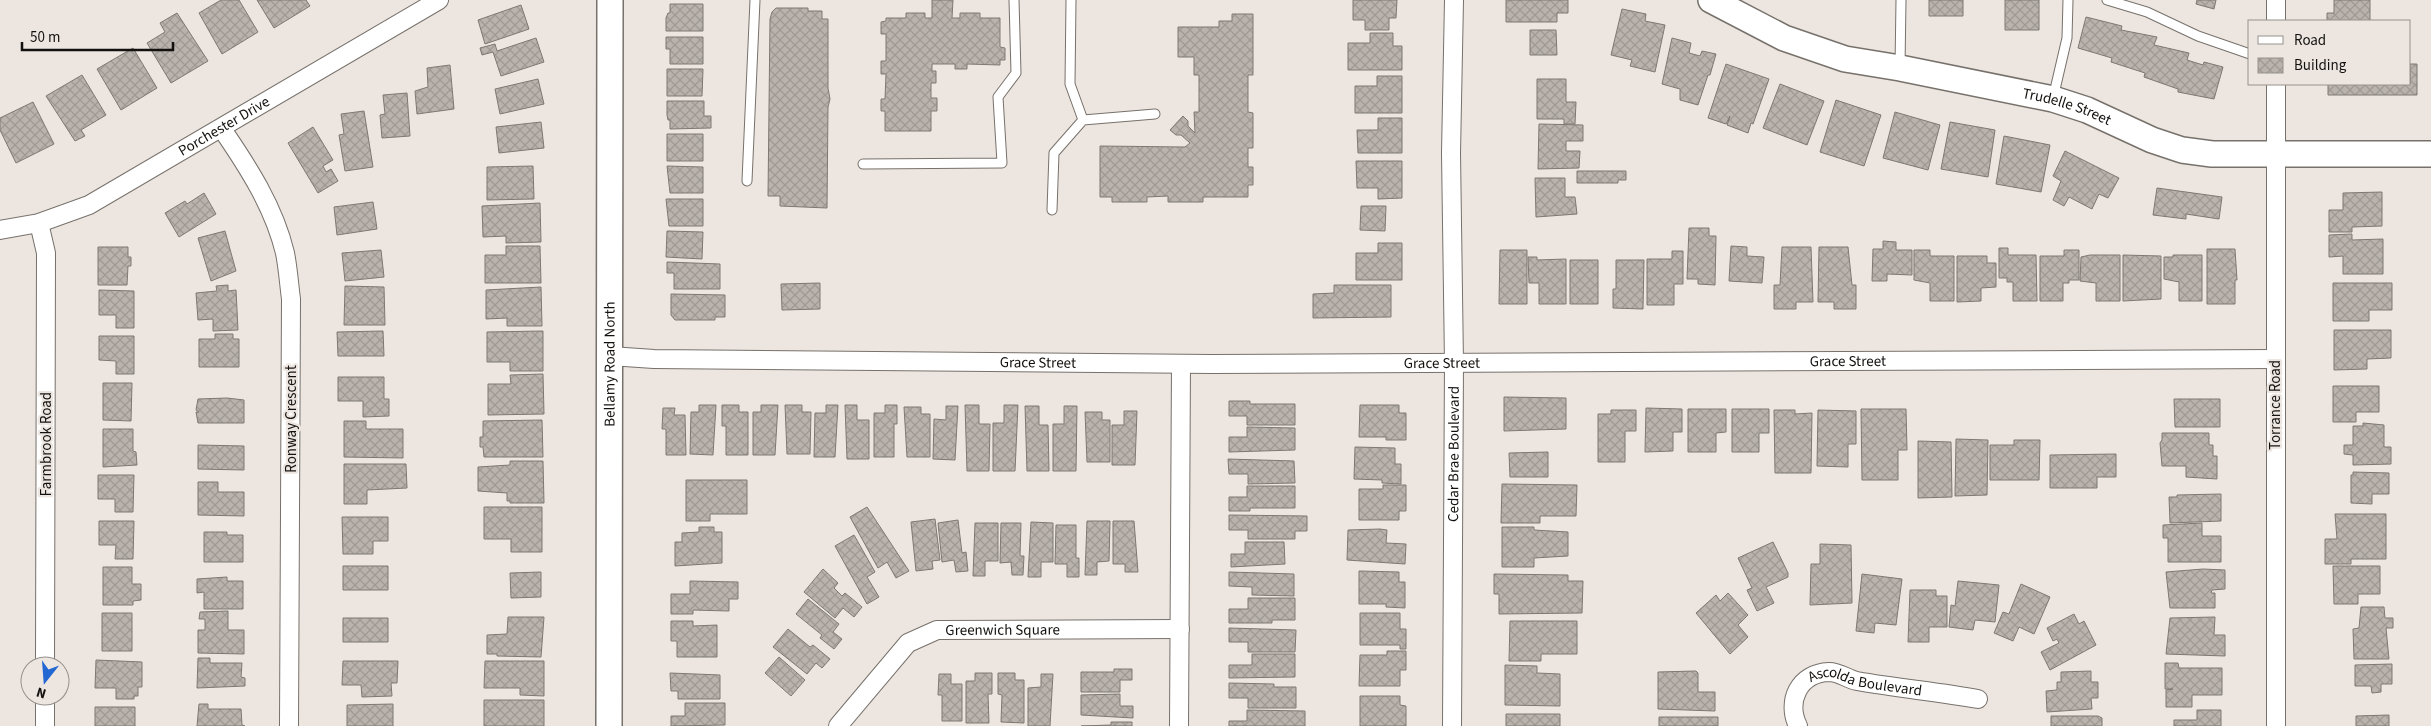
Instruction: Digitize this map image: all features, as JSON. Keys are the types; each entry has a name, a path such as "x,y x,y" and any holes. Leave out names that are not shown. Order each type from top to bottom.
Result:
{"street":[{"name":"Porchester Drive","path":"0,230 38,223 89,205 222,129 439,0"},
{"name":"Bellamy Road North","path":"609,726 610,0"},
{"name":"Cedar Brae Boulevard","path":"1452,726 1454,363 1451,153 1454,0"},
{"name":"Trudelle Street","path":"1711,0 1784,38 1845,59 1900,68 2053,99 2087,110 2152,140 2182,150 2212,154 2431,154"},
{"path":"2276,0 2276,20"},
{"name":"Torrance Road","path":"2276,85 2274,153 2276,726"},
{"name":"Ronway Crescent","path":"222,129 242,160 272,216 285,254 291,299 289,726"},
{"name":"Farmbrook Road","path":"38,223 46,253 45,656"},
{"name":"Grace Street","path":"610,356 654,359 1181,364 2275,359"},
{"path":"1179,726 1181,364"},
{"name":"Greenwich Square","path":"838,726 908,643 937,630 1180,629"},
{"name":"Ascolda Boulevard","path":"1798,726 1793,711 1794,698 1800,684 1819,673 1835,672 1854,681 1978,699"},
{"path":"45,706 45,726"}],"lane":[{"path":"747,181 755,0"},
{"path":"863,164 1002,163 998,97 1016,73 1014,0"},
{"path":"1071,0 1070,84 1083,120"},
{"path":"1900,68 1901,0"},
{"path":"2053,99 2067,38 2068,0"},
{"path":"2107,0 2147,12 2198,36 2248,53"},
{"path":"1052,210 1054,153 1083,120 1155,114"}],"building":[{"path":"221,0 239,0 258,32 222,54 199,13"},
{"path":"257,0 306,0 310,6 274,28"},
{"path":"932,0 953,0 952,18 960,18 960,13 980,13 980,18 1000,18 1000,47 1005,48 1005,60 1000,60 1000,65 967,64 967,69 955,69 955,64 932,64 932,71 936,71 936,83 931,83 931,98 937,98 937,111 931,111 931,131 885,131 885,111 881,111 881,99 885,99 886,74 881,74 881,61 886,61 886,34 881,34 881,22 886,21 886,18 906,18 906,13 925,13 925,18 932,18"},
{"path":"1353,0 1397,0 1396,18 1389,18 1389,30 1365,30 1365,20 1353,20"},
{"path":"1506,0 1568,0 1568,13 1557,13 1557,22 1506,22"},
{"path":"1929,0 1963,0 1963,16 1929,16"},
{"path":"2005,0 2039,0 2039,30 2005,30"},
{"path":"2197,0 2216,0 2214,9 2196,4"},
{"path":"2334,0 2370,0 2370,20 2327,20 2327,13 2334,13"},
{"path":"670,4 703,4 703,31 666,31 666,18 668,13 670,13"},
{"path":"521,5 529,29 485,44 478,20"},
{"path":"776,8 808,8 808,11 822,11 822,19 828,19 828,88 830,99 828,107 827,208 780,206 780,196 768,196 770,19 772,12"},
{"path":"1622,9 1646,14 1645,21 1665,25 1655,72 1630,66 1632,60 1611,55"},
{"path":"177,13 208,61 171,83 147,43 165,32 160,23"},
{"path":"1232,14 1253,14 1253,75 1248,75 1248,112 1253,113 1253,148 1248,148 1248,167 1253,167 1253,185 1248,185 1248,197 1203,197 1203,202 1168,202 1168,196 1147,197 1147,202 1112,202 1112,197 1100,197 1100,146 1185,147 1190,143 1181,135 1176,135 1170,130 1183,116 1188,121 1188,126 1195,133 1194,112 1199,112 1199,75 1194,75 1194,57 1178,57 1178,27 1219,27 1219,21 1232,21"},
{"path":"2086,17 2122,26 2121,30 2157,37 2154,45 2189,53 2187,60 2203,65 2204,62 2223,67 2214,99 2178,92 2178,89 2144,77 2145,73 2111,62 2112,58 2078,48"},
{"path":"1530,30 1556,30 1557,55 1530,55"},
{"path":"1370,33 1393,33 1393,46 1402,46 1402,70 1348,70 1348,43 1370,43"},
{"path":"666,37 703,37 703,64 670,64 670,49 666,49"},
{"path":"536,38 544,62 501,76 493,52 482,55 480,48 495,44 497,51"},
{"path":"1672,38 1691,43 1689,53 1700,56 1702,51 1716,54 1698,105 1680,100 1680,89 1662,84"},
{"path":"133,48 157,88 121,110 97,69"},
{"path":"1726,64 1769,79 1748,133 1727,125 1730,116 1726,124 1708,118"},
{"path":"2411,64 2417,64 2417,95 2328,95 2328,85 2411,85"},
{"path":"450,65 454,109 417,114 415,91 428,87 427,68"},
{"path":"667,69 703,69 702,96 667,96"},
{"path":"82,75 106,115 81,130 85,136 75,141 46,96"},
{"path":"1377,76 1402,76 1402,113 1355,113 1355,86 1377,86"},
{"path":"538,79 544,104 500,114 495,89"},
{"path":"1537,79 1566,79 1566,102 1576,102 1575,124 1564,124 1564,119 1537,119"},
{"path":"1780,84 1824,101 1807,145 1763,128"},
{"path":"407,93 410,136 382,138 380,115 385,114 383,95"},
{"path":"1836,100 1881,115 1864,166 1820,152"},
{"path":"667,101 704,101 704,116 711,116 711,128 670,129"},
{"path":"33,102 54,144 16,163 0,130 0,118"},
{"path":"364,111 373,167 345,171 339,135 344,134 341,114"},
{"path":"1895,112 1940,125 1928,170 1883,158"},
{"path":"1378,118 1402,118 1402,153 1358,153 1357,130 1378,130"},
{"path":"541,122 544,148 499,153 496,127"},
{"path":"1950,122 1995,130 1988,177 1941,169"},
{"path":"1539,124 1583,125 1583,141 1566,141 1566,151 1580,151 1579,168 1538,169"},
{"path":"313,127 333,160 323,166 326,172 331,169 338,181 318,193 288,143"},
{"path":"667,134 703,134 703,161 667,161"},
{"path":"2004,136 2050,145 2041,192 1996,184"},
{"path":"2065,151 2119,178 2108,198 2099,194 2092,209 2069,197 2064,206 2053,200 2061,181 2053,176"},
{"path":"1356,161 1402,161 1402,198 1378,199 1378,188 1357,188"},
{"path":"533,166 534,199 487,200 487,167"},
{"path":"667,166 703,167 703,193 670,193"},
{"path":"1577,171 1626,171 1626,180 1618,180 1618,183 1577,183"},
{"path":"1535,178 1565,178 1565,197 1575,197 1577,214 1536,217"},
{"path":"2157,188 2222,197 2219,219 2186,214 2186,219 2153,215"},
{"path":"2382,192 2382,226 2352,227 2352,232 2329,232 2329,210 2343,210 2343,193"},
{"path":"204,193 216,214 179,237 165,213 185,201 187,204"},
{"path":"666,199 703,199 703,226 669,226"},
{"path":"373,202 377,229 337,235 334,207"},
{"path":"540,203 541,242 506,243 506,236 483,237 482,206"},
{"path":"1361,206 1386,206 1385,231 1360,230"},
{"path":"1689,228 1709,228 1709,236 1716,236 1715,285 1698,284 1698,279 1687,279"},
{"path":"225,231 236,271 211,281 198,238"},
{"path":"667,231 703,232 702,259 666,257"},
{"path":"2352,234 2352,240 2383,239 2383,274 2343,274 2343,256 2329,257 2329,235"},
{"path":"1883,241 1896,242 1896,250 1912,250 1912,275 1887,274 1887,281 1872,281 1873,249 1883,249"},
{"path":"1378,243 1402,243 1402,280 1356,280 1356,253 1378,253"},
{"path":"506,246 540,246 541,283 485,283 485,255 506,255"},
{"path":"1731,246 1747,247 1747,256 1764,257 1762,283 1729,281"},
{"path":"98,247 128,247 128,257 131,257 131,266 128,266 127,285 98,285"},
{"path":"1782,247 1811,247 1813,302 1796,302 1796,309 1774,309 1774,285 1780,285"},
{"path":"1819,247 1848,247 1852,285 1856,285 1856,309 1834,309 1834,302 1818,302"},
{"path":"1999,248 2008,248 2008,255 2036,255 2037,301 2013,301 2013,282 2007,282 2007,278 1999,278"},
{"path":"2207,249 2235,249 2237,280 2235,280 2235,304 2207,304"},
{"path":"381,250 384,277 345,281 342,253"},
{"path":"1500,250 1527,250 1527,304 1499,304"},
{"path":"1914,250 1930,250 1930,256 1954,256 1954,301 1930,301 1930,283 1914,280"},
{"path":"2064,250 2079,250 2079,280 2069,280 2069,283 2063,283 2063,301 2040,301 2040,256 2064,256"},
{"path":"1672,251 1683,251 1683,284 1674,284 1674,305 1647,305 1647,259 1672,259"},
{"path":"2090,255 2120,255 2120,301 2096,301 2096,283 2080,281 2081,257"},
{"path":"2123,255 2161,256 2161,299 2123,301"},
{"path":"2173,255 2202,255 2202,301 2179,301 2179,282 2164,279 2164,257 2173,257"},
{"path":"1957,256 1987,256 1987,263 1996,263 1996,287 1981,288 1981,301 1957,302"},
{"path":"1528,257 1537,257 1537,260 1566,259 1566,304 1539,304 1539,283 1529,283"},
{"path":"1570,260 1598,260 1598,304 1570,304"},
{"path":"1616,260 1644,260 1643,309 1613,308 1613,289 1616,289"},
{"path":"667,262 720,264 720,289 674,289 674,273 667,273"},
{"path":"820,283 820,309 782,310 781,284"},
{"path":"2333,283 2392,283 2392,310 2369,310 2369,321 2333,321"},
{"path":"228,285 228,291 236,290 238,330 213,331 213,319 198,320 196,293 217,291 216,286"},
{"path":"1334,285 1391,285 1391,317 1313,318 1313,294 1334,293"},
{"path":"345,286 384,287 385,325 344,325"},
{"path":"541,287 542,326 507,326 507,318 486,319 486,290"},
{"path":"99,290 134,291 134,328 116,328 116,315 99,315"},
{"path":"671,294 725,295 725,317 715,317 715,320 675,320 671,315"},
{"path":"2334,330 2391,330 2391,358 2367,359 2367,369 2334,370"},
{"path":"383,331 384,356 338,356 337,332"},
{"path":"543,331 543,371 510,371 510,362 487,362 487,332"},
{"path":"215,334 233,334 233,339 239,339 239,367 199,367 199,339 215,339"},
{"path":"99,336 134,336 134,374 116,374 116,361 99,360"},
{"path":"543,374 544,414 488,415 488,384 511,384 510,375"},
{"path":"338,377 384,377 384,399 389,399 389,416 363,417 363,401 338,401"},
{"path":"103,383 132,383 131,421 103,420"},
{"path":"2333,386 2379,386 2379,412 2356,412 2356,422 2333,422"},
{"path":"1504,397 1566,398 1566,429 1504,431"},
{"path":"227,398 244,400 244,423 198,423 196,412 199,412 196,410 198,399"},
{"path":"2174,399 2220,399 2220,427 2175,427"},
{"path":"1229,401 1250,401 1250,404 1295,404 1295,425 1247,425 1247,416 1229,416"},
{"path":"699,405 716,405 713,455 690,454 691,412 699,412"},
{"path":"722,405 739,405 739,412 748,412 748,455 726,455 726,426 722,426"},
{"path":"761,405 778,405 775,455 753,455 753,412 761,412"},
{"path":"785,405 802,405 802,412 811,412 810,454 787,454"},
{"path":"826,405 838,405 835,457 814,457 815,413 826,413"},
{"path":"845,405 857,405 857,420 869,420 869,459 847,459"},
{"path":"885,405 897,405 897,424 894,424 894,457 874,457 874,413 885,413"},
{"path":"965,405 979,405 979,424 990,424 989,471 967,471"},
{"path":"1004,405 1018,405 1015,471 993,471 993,423 1004,423"},
{"path":"1360,405 1399,405 1399,413 1406,413 1406,440 1386,440 1386,437 1359,437"},
{"path":"946,406 958,406 955,460 933,459 934,419 946,420"},
{"path":"1025,406 1039,406 1039,425 1048,425 1049,471 1027,471"},
{"path":"1064,406 1077,406 1076,471 1053,471 1053,424 1064,424"},
{"path":"904,407 921,407 921,414 930,414 930,457 907,457"},
{"path":"663,408 675,408 674,415 685,415 686,455 666,455 666,429 662,429"},
{"path":"1646,408 1682,409 1682,432 1673,432 1673,451 1645,452"},
{"path":"1688,409 1726,409 1726,432 1716,433 1716,452 1688,452"},
{"path":"1732,409 1769,409 1769,433 1759,433 1759,452 1732,452"},
{"path":"1861,409 1906,409 1907,450 1898,450 1898,480 1862,480"},
{"path":"1611,410 1636,410 1636,431 1625,431 1625,462 1598,462 1598,414 1611,414"},
{"path":"1774,410 1795,410 1795,414 1812,413 1811,473 1775,473"},
{"path":"1818,410 1856,411 1856,444 1848,444 1848,467 1817,466"},
{"path":"1124,411 1137,411 1135,465 1112,465 1112,425 1124,425"},
{"path":"1085,412 1102,412 1102,420 1110,420 1110,462 1087,462"},
{"path":"542,420 543,457 484,457 483,447 480,447 480,437 483,437 483,421"},
{"path":"344,421 366,421 366,429 403,429 403,458 344,457"},
{"path":"2363,423 2384,425 2384,447 2391,447 2391,464 2353,465 2353,455 2344,454 2344,445 2353,445 2353,426 2363,426"},
{"path":"1247,427 1295,428 1295,450 1229,452 1229,437 1247,437"},
{"path":"103,429 133,429 133,451 136,452 137,465 103,467"},
{"path":"2162,433 2209,433 2209,445 2213,445 2213,456 2217,456 2217,479 2186,477 2186,466 2162,466 2160,443"},
{"path":"1956,439 1988,440 1987,495 1955,496"},
{"path":"2014,440 2040,440 2039,480 1990,480 1990,445 2014,445"},
{"path":"1918,441 1951,442 1952,497 1918,498"},
{"path":"198,445 244,446 244,470 198,469"},
{"path":"1355,447 1395,448 1395,464 1401,464 1401,484 1382,483 1382,480 1354,479"},
{"path":"1548,452 1548,477 1510,477 1509,453"},
{"path":"2116,454 2116,477 2097,477 2097,488 2050,488 2050,455"},
{"path":"1228,459 1294,461 1295,483 1248,484 1248,474 1229,474"},
{"path":"510,461 543,461 544,503 510,503 510,501 507,501 507,493 478,491 478,467 510,465"},
{"path":"344,464 406,464 407,488 367,490 367,504 344,504"},
{"path":"2353,472 2389,473 2389,494 2372,494 2372,504 2351,503 2351,475 2353,475"},
{"path":"98,475 134,475 133,512 115,512 115,499 98,499"},
{"path":"686,480 747,480 747,514 710,514 710,521 686,521"},
{"path":"198,482 218,482 218,492 244,492 244,516 198,515"},
{"path":"1502,484 1577,485 1576,516 1540,516 1540,523 1501,523"},
{"path":"1383,485 1406,485 1406,511 1399,511 1399,520 1359,520 1359,489 1383,489"},
{"path":"1247,486 1295,486 1295,508 1250,508 1250,511 1229,511 1229,497 1247,497"},
{"path":"2221,494 2221,521 2170,523 2169,497 2177,497 2177,495"},
{"path":"484,507 542,507 542,552 511,552 511,539 484,539"},
{"path":"867,507 909,571 896,578 887,562 878,568 850,517"},
{"path":"2335,514 2386,514 2386,559 2351,559 2351,564 2325,564 2325,539 2337,539"},
{"path":"1229,515 1307,516 1307,531 1295,531 1295,539 1248,539 1248,530 1229,530"},
{"path":"342,517 388,517 388,541 373,541 373,554 343,554"},
{"path":"935,519 940,560 932,561 933,569 916,571 911,522"},
{"path":"958,520 962,553 966,552 968,571 956,572 954,560 942,562 938,523"},
{"path":"99,521 134,521 133,559 115,559 116,545 99,545"},
{"path":"1087,521 1110,521 1109,561 1097,562 1097,575 1085,575"},
{"path":"1113,521 1134,521 1138,572 1125,572 1125,564 1113,564"},
{"path":"1031,522 1053,523 1053,562 1041,562 1041,577 1028,577"},
{"path":"975,523 998,523 998,561 985,561 985,576 973,576"},
{"path":"1001,523 1021,523 1020,556 1024,556 1023,575 1012,575 1011,562 1000,563"},
{"path":"2202,523 2202,536 2221,536 2221,562 2168,562 2168,538 2163,538 2163,525"},
{"path":"1056,525 1076,525 1076,558 1079,558 1079,577 1067,577 1067,564 1055,564"},
{"path":"699,527 714,527 714,532 722,532 722,563 675,566 675,542 682,542 682,533 699,532"},
{"path":"1502,527 1534,527 1534,530 1568,532 1568,556 1534,558 1534,567 1502,567"},
{"path":"1348,530 1387,530 1386,543 1406,544 1405,564 1347,560"},
{"path":"204,532 227,532 227,535 243,535 243,562 204,562"},
{"path":"854,535 875,572 867,577 879,597 867,604 835,546"},
{"path":"1245,542 1284,542 1285,564 1231,567 1231,554 1245,554"},
{"path":"1773,542 1788,573 1788,577 1766,587 1774,603 1757,611 1747,590 1752,588 1738,558"},
{"path":"1820,544 1851,545 1852,603 1810,605 1811,564 1820,564"},
{"path":"343,566 388,566 388,590 343,590"},
{"path":"2333,566 2380,566 2380,594 2358,594 2358,604 2334,604"},
{"path":"103,567 132,567 132,584 141,584 141,600 133,601 133,605 103,605"},
{"path":"823,569 838,583 834,588 842,596 845,593 862,607 854,617 843,608 835,618 804,592"},
{"path":"2203,569 2225,570 2225,589 2212,590 2211,593 2215,593 2215,608 2170,608 2166,572"},
{"path":"1359,571 1399,572 1399,582 1405,582 1405,608 1386,607 1386,604 1359,604"},
{"path":"541,572 541,597 511,598 510,573"},
{"path":"1229,572 1294,574 1294,596 1252,595 1252,587 1229,586"},
{"path":"1494,574 1568,575 1568,581 1583,581 1582,613 1499,614 1499,594 1494,594"},
{"path":"1862,574 1902,579 1896,625 1875,623 1874,633 1856,631"},
{"path":"227,577 227,581 243,581 243,609 204,609 204,592 197,593 197,579"},
{"path":"690,581 738,582 738,599 729,599 729,611 693,610 693,614 671,614 671,594 690,594"},
{"path":"1958,581 1999,585 1995,622 1975,620 1973,630 1949,627 1951,605 1955,606"},
{"path":"2021,584 2050,597 2034,634 2019,627 2013,641 1994,633 2003,612 2009,614"},
{"path":"1910,590 1936,590 1936,596 1947,596 1947,627 1929,627 1929,642 1908,642"},
{"path":"1728,593 1748,615 1738,625 1748,637 1730,654 1696,613 1716,595 1720,601"},
{"path":"1248,598 1295,598 1295,620 1272,620 1272,623 1229,623 1229,609 1248,609"},
{"path":"808,599 839,624 833,632 842,639 834,649 820,638 822,635 796,614"},
{"path":"2361,607 2384,607 2385,618 2393,618 2393,628 2386,628 2389,659 2354,659 2353,629 2359,628"},
{"path":"228,611 228,630 244,630 244,654 198,653 198,630 205,630 205,619 199,619 200,612"},
{"path":"102,613 132,613 132,651 102,651"},
{"path":"1360,613 1400,613 1400,629 1406,629 1406,649 1400,649 1400,645 1360,645"},
{"path":"2074,614 2079,624 2084,621 2096,645 2050,670 2041,652 2059,643 2057,639 2053,641 2047,628"},
{"path":"508,617 544,617 541,657 487,654 487,635 507,634"},
{"path":"2215,617 2214,635 2225,635 2225,656 2166,654 2170,618"},
{"path":"343,618 388,618 388,642 343,642"},
{"path":"671,621 693,621 693,626 717,625 717,657 677,657 677,641 671,641"},
{"path":"1510,621 1577,621 1577,654 1541,654 1541,661 1509,661"},
{"path":"1229,628 1296,630 1295,652 1248,652 1248,642 1229,642"},
{"path":"788,629 810,647 813,645 830,659 822,668 816,663 807,674 773,647"},
{"path":"1387,651 1406,651 1406,670 1400,670 1400,686 1359,686 1360,655 1387,655"},
{"path":"1252,654 1295,654 1295,677 1229,678 1229,665 1252,665"},
{"path":"779,657 805,680 791,696 765,673"},
{"path":"198,658 210,658 210,663 242,663 241,677 245,678 245,686 197,688"},
{"path":"96,660 142,662 142,687 138,687 138,696 134,696 134,699 116,699 116,688 95,688"},
{"path":"343,661 398,661 397,683 391,683 392,696 362,697 361,685 342,685"},
{"path":"485,661 544,661 544,696 520,695 520,688 484,688"},
{"path":"2165,663 2178,663 2179,668 2222,668 2222,695 2192,695 2192,707 2166,707 2166,690 2173,689 2165,689"},
{"path":"2392,664 2392,684 2381,684 2381,692 2372,693 2371,686 2355,686 2355,665"},
{"path":"1505,665 1537,666 1537,673 1560,674 1560,706 1505,705"},
{"path":"1114,669 1132,669 1132,680 1120,680 1120,692 1081,692 1081,672 1114,672"},
{"path":"1696,671 1698,673 1698,692 1715,692 1715,711 1658,709 1658,672"},
{"path":"2091,671 2091,682 2098,682 2098,698 2091,698 2092,709 2047,712 2046,691 2057,690 2057,682 2061,682 2061,672"},
{"path":"670,673 720,675 720,699 678,699 678,691 671,691"},
{"path":"975,673 992,673 992,694 988,694 989,723 966,723 966,681 975,681"},
{"path":"998,673 1015,673 1015,680 1024,680 1024,723 1001,722 1002,695 998,694"},
{"path":"939,674 951,674 951,684 962,684 962,721 942,721 942,695 938,695"},
{"path":"1041,674 1053,674 1050,726 1028,726 1028,688 1041,687"},
{"path":"1229,683 1274,684 1274,687 1296,687 1296,708 1248,708 1248,698 1229,698"},
{"path":"1120,694 1120,706 1133,706 1133,718 1081,715 1081,695"},
{"path":"1360,696 1400,696 1400,705 1406,706 1406,726 1360,726"},
{"path":"484,700 544,700 544,726 484,726"},
{"path":"685,703 725,703 725,725 671,726 671,716 685,716"},
{"path":"199,704 208,704 208,709 241,709 242,725 245,726 197,726"},
{"path":"393,704 393,726 347,726 347,705"},
{"path":"95,707 135,707 135,726 95,726"},
{"path":"1247,710 1305,711 1305,726 1229,726 1229,721 1247,721"},
{"path":"2197,710 2221,710 2221,726 2174,726 2174,720 2197,720"},
{"path":"1506,714 1560,714 1560,726 1506,726"},
{"path":"2389,715 2389,726 2356,726 2356,716"},
{"path":"2051,716 2098,716 2102,718 2102,726 2051,726"},
{"path":"1659,717 1718,717 1718,726 1659,726"},
{"path":"1111,722 1132,722 1132,726 1081,726 1111,725"}]}
